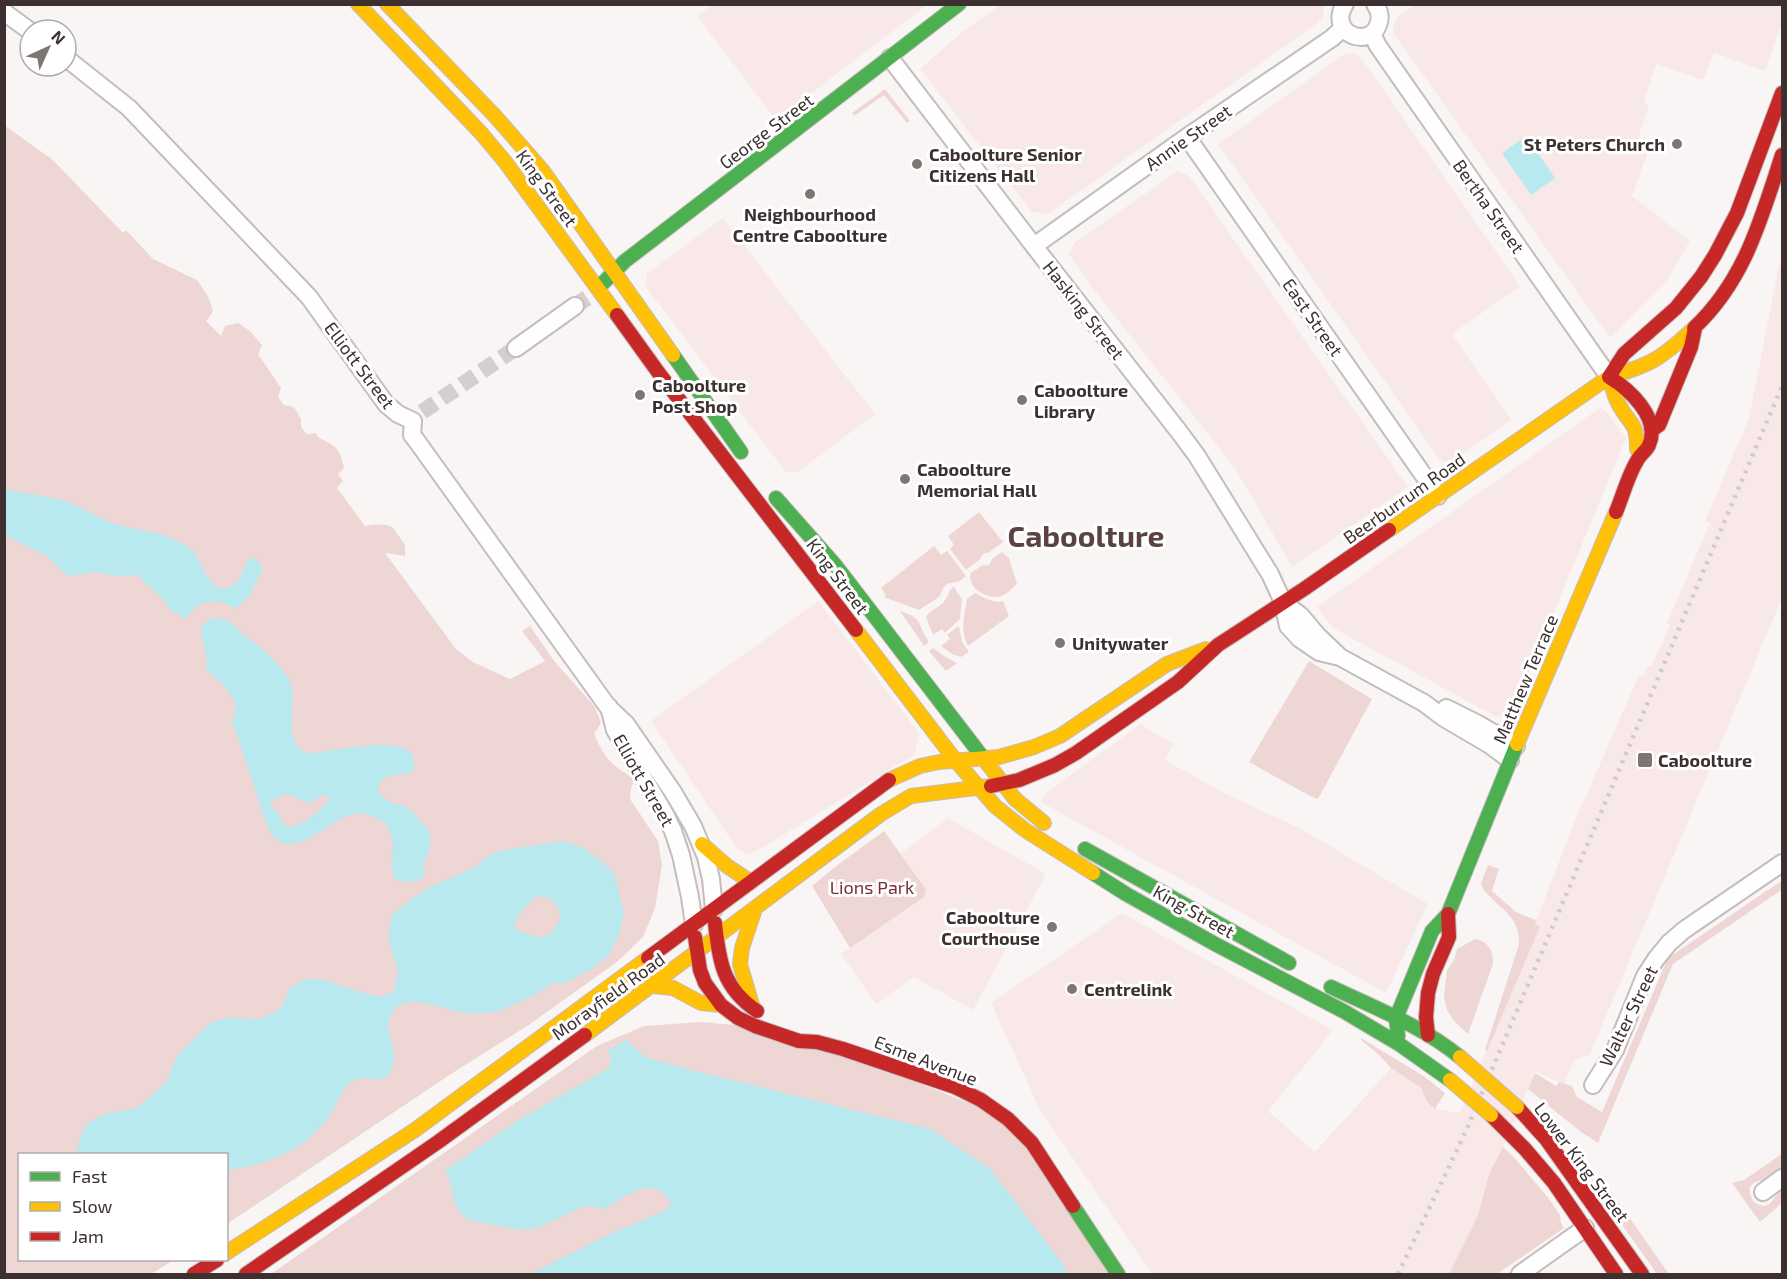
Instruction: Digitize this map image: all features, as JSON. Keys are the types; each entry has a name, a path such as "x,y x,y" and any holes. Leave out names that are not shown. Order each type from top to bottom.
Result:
{"main road":[{"name":"King Street","path":"358,4 495,148 586,298 664,381 956,761 1000,811 1025,830 1126,894 1399,1044"},
{"name":"King Street","path":"387,4 521,144 543,171 747,460"},
{"name":"George Street","path":"586,298 614,271 959,4"},
{"name":"Beerburrum Road","path":"1609,377 1624,354 1676,308 1715,255 1744,197 1782,93"},
{"name":"Beerburrum Road","path":"1003,784 1042,771 1076,753 1178,682 1218,645 1609,377 1654,362 1695,328 1722,296 1743,261 1759,226 1782,155"},
{"name":"Matthew Terrace","path":"1399,1044 1396,1018 1432,931 1448,914 1513,753 1638,459 1649,446 1652,430 1659,425 1691,347 1695,328"},
{"path":"1609,377 1631,393 1644,410 1652,430"},
{"name":"Matthew Terrace","path":"1609,377 1617,402 1635,427 1638,459"},
{"name":"King Street","path":"766,485 793,519 836,566 1003,784 1023,807 1054,830"},
{"name":"Beerburrum Road","path":"983,758 1016,753 1060,736 1167,664 1218,645"},
{"name":"Morayfield Road","path":"228,1252 415,1130 886,782 920,766 983,758"},
{"name":"Morayfield Road","path":"246,1275 438,1142 653,986 881,814 903,800 916,795 979,789 1003,784"},
{"name":"King Street","path":"1072,842 1304,972"},
{"path":"702,844 732,870 751,882"},
{"name":"Esme Avenue","path":"714,909 719,960 728,982 741,999 753,1008 817,1042"},
{"path":"753,1008 740,964 742,948 754,912"},
{"name":"Matthew Terrace","path":"1428,1035 1426,1017 1428,993 1433,974 1449,936 1448,914"},
{"name":"Esme Avenue","path":"694,924 697,954 705,983 721,1005 738,1018 800,1041 817,1042 843,1049 955,1087 981,1100 1008,1119 1032,1143 1118,1275"},
{"path":"1324,983 1396,1018"},
{"path":"653,986 673,988 701,1003 721,1005"},
{"name":"Lower King Street","path":"1396,1018 1428,1035 1460,1057 1517,1107 1546,1139 1642,1275"},
{"name":"Lower King Street","path":"1399,1044 1450,1080 1507,1131 1545,1172 1616,1275"},
{"path":"194,1275 215,1261"}],"street":[{"path":"1345,4 1340,16 1343,28 1356,37 1372,34 1378,26 1379,10 1376,5"},
{"path":"4,12 18,22"},
{"name":"Annie Street","path":"1034,246 1187,137 1332,38 1343,28"},
{"name":"Bertha Street","path":"1372,34 1378,46 1609,377"},
{"name":"Hasking Street","path":"890,58 1180,433 1270,574 1283,602"},
{"name":"Elliott Street","path":"78,68 129,108 309,297 386,404 398,414 417,416 412,435 608,706 626,724 673,792 702,844 711,879 714,909"},
{"name":"East Street","path":"1187,137 1438,496"},
{"path":"516,348 586,298"},
{"path":"1283,602 1301,616 1340,657 1424,703 1490,745 1513,753"},
{"name":"Elliott Street","path":"608,706 615,730 651,788 673,831 686,876 694,924"},
{"name":"Walter Street","path":"1593,1085 1615,1050 1645,976 1662,951 1684,930 1782,863"},
{"path":"1763,1192 1782,1178"},
{"path":"1520,1275 1585,1228"}],"shaded area":[{"path":"714,4 927,5 776,120 697,16"},
{"path":"1323,4 1323,17 1316,24 1048,214 1032,212 920,69 960,34 1000,5"},
{"path":"1415,5 1782,5 1782,22 1765,71 1714,53 1703,80 1656,64 1644,102 1649,105 1637,141 1648,151 1632,196 1690,241 1667,280 1610,338 1394,34 1393,28 1398,16"},
{"path":"1353,53 1362,59 1520,286 1452,334 1511,420 1449,463 1440,460 1218,144 1343,55"},
{"path":"1178,171 1189,176 1408,487 1292,567 1235,468 1091,286 1069,254 1074,243"},
{"path":"723,218 875,414 799,471 790,473 785,471 645,286 647,273"},
{"path":"1782,258 1782,598 1590,1054 1574,1061 1564,1084 1535,1072 1489,1174 1478,1215 1449,1274 1152,1274 1040,1110 991,1003 1122,913 1333,1030 1268,1111 1315,1152 1391,1068 1421,1088 1427,1102 1435,1109 1460,1113 1540,927 1535,924 1575,821 1639,675 1643,677 1648,666 1651,667 1670,625 1667,623 1710,523 1705,521 1749,418"},
{"path":"1600,408 1605,410 1626,438 1531,668 1507,715 1495,716 1333,628 1317,607"},
{"path":"818,601 919,733 915,754 749,854 738,850 651,721"},
{"path":"1140,724 1173,744 1165,760 1224,793 1301,829 1428,904 1386,993 1041,802 1045,794"},
{"path":"948,818 1046,874 973,1010 914,977 876,1004 841,954 924,897 926,889 901,853"}],"green space":[{"path":"885,89 910,121 907,123 884,95 854,116 852,113"},
{"path":"4,125 53,160 123,233 126,230 153,259 197,280 209,298 213,312 206,321 221,336 225,326 238,323 250,331 262,345 258,354 281,388 278,397 284,405 294,407 301,419 301,427 307,434 316,433 319,438 339,452 344,468 338,474 343,481 337,488 365,526 388,525 405,545 405,556 385,553 456,649 473,662 510,679 545,661 522,631 530,626 555,662 595,707 601,723 594,734 605,756 620,770 635,779 630,799 658,841 662,865 655,908 643,937 617,962 530,1024 228,1223 228,1153 18,1153 18,1261 172,1261 151,1274 5,1274"},
{"path":"979,512 1003,542 988,553 984,553 966,570 950,549 954,545 948,536"},
{"path":"934,546 941,555 947,551 966,576 958,582 949,583 939,597 919,610 884,597 886,595 881,588"},
{"path":"1002,552 1009,558 1017,584 1003,595 991,597 974,587 971,583 971,573 983,565 990,564 992,559"},
{"path":"953,587 962,599 960,619 945,633 942,629 933,635 926,617 943,603"},
{"path":"975,593 992,601 1003,601 1009,616 968,646 963,629 964,617 967,599"},
{"path":"900,611 917,620 929,642 924,646"},
{"path":"958,626 962,642 969,652 961,657 941,646 950,639 947,635"},
{"path":"933,648 957,663 946,671 929,651"},
{"path":"1309,661 1372,699 1318,799 1249,762"},
{"name":"Lions Park","path":"884,831 926,889 924,897 850,948 812,886"},
{"path":"1488,865 1499,869 1492,891 1516,912 1536,920 1535,924 1540,927 1487,1051 1485,1050 1519,944 1516,926 1512,919 1483,889 1481,883"},
{"path":"1782,882 1782,893 1780,891 1673,964 1598,1143 1528,1089 1535,1073 1556,1086 1559,1082 1572,1086 1577,1097 1602,1112 1668,958"},
{"path":"1475,939 1489,947 1493,964 1468,1034 1454,1021 1447,1010 1444,997 1447,970 1454,960 1457,949"},
{"path":"700,1022 734,1025 817,1042 1008,1119 1118,1274 271,1274 597,1046 644,1026"},
{"path":"1361,1038 1425,1077 1445,1093 1435,1109 1427,1102 1421,1088 1391,1068"},
{"path":"1503,1147 1549,1199 1560,1215 1564,1228 1497,1274 1449,1274 1478,1215 1489,1174"},
{"path":"1782,1154 1782,1169 1770,1178 1751,1186 1750,1194 1753,1201 1763,1206 1770,1203 1782,1189 1782,1203 1760,1222 1732,1183 1744,1180"},
{"path":"1600,1176 1669,1274 1657,1274 1591,1181"}],"water":[{"path":"1526,136 1555,178 1531,195 1502,153"},
{"path":"5,489 67,501 121,526 160,534 180,542 194,551 208,578 220,589 229,588 240,578 247,562 255,557 263,568 250,595 236,609 222,603 208,602 195,607 186,619 171,610 163,599 137,575 115,576 95,572 68,576 47,556 5,535"},
{"path":"216,618 231,623 284,672 291,685 293,699 293,735 297,745 304,752 308,754 377,745 402,748 410,752 414,770 411,773 384,778 378,792 392,804 402,804 412,811 428,830 431,841 429,852 423,863 425,874 419,881 406,882 395,879 392,865 392,838 387,826 382,821 362,813 349,815 296,843 284,843 272,835 232,721 235,713 233,699 224,686 207,670 201,627 210,619","holes":["286,794 309,803 322,796 330,798 312,816 290,827 281,823 281,817 271,806 271,800"]},
{"path":"563,841 583,848 601,861 614,873 624,913 618,938 608,956 592,969 562,984 552,983 524,1000 494,1012 462,1012 418,1002 401,1004 390,1017 388,1027 394,1053 388,1076 379,1080 360,1078 349,1084 321,1127 298,1146 271,1160 228,1170 228,1153 78,1153 83,1130 90,1122 107,1113 138,1108 167,1081 177,1056 210,1023 229,1018 261,1019 281,1008 289,989 305,979 326,980 379,997 388,993 390,995 394,991 398,970 388,938 392,915 426,889 477,866 487,857 499,851","holes":["535,897 550,898 559,909 560,919 552,933 540,938 514,929 517,917"]},
{"path":"626,1040 645,1057 930,1129 990,1169 1063,1264 1068,1274 530,1274 608,1235 664,1211 671,1205 658,1189 640,1189 606,1209 585,1206 537,1228 520,1230 468,1220 458,1210 449,1177 444,1171 519,1120 609,1068 611,1059 608,1050"}],"tunnel":[{"path":"575,306 587,298"},
{"path":"422,412 516,348"}],"railway":[{"path":"1398,1274 1465,1133 1782,386"}],"traffic: fast":[{"path":"603,283 625,261 959,4"},
{"path":"673,355 741,452"},
{"path":"776,498 836,566 984,759"},
{"path":"1398,1036 1396,1018 1432,931 1448,914 1517,744"},
{"path":"1085,849 1289,963"},
{"path":"1093,873 1215,944 1345,1012 1399,1044 1450,1080"},
{"path":"1331,987 1414,1027 1460,1057"},
{"path":"1073,1206 1118,1274"}],"traffic: slow":[{"path":"358,4 481,133 506,163 617,315"},
{"path":"387,4 495,116 543,171 673,355"},
{"path":"1389,530 1609,377 1655,359 1673,347 1694,328"},
{"path":"1609,377 1617,402 1634,429 1637,449"},
{"path":"1517,744 1616,512"},
{"path":"856,630 956,761 995,806 1025,830 1093,873"},
{"path":"889,780 920,766 939,762 999,757 1034,747 1060,736 1167,664 1206,649"},
{"path":"984,759 1015,799 1044,823"},
{"path":"585,1035 881,814 911,796 991,786"},
{"path":"702,844 727,866 751,882"},
{"path":"753,1008 740,964 742,948 754,912"},
{"path":"228,1252 415,1130 648,958"},
{"path":"653,986 673,988 701,1003 721,1005"},
{"path":"1460,1057 1517,1107"},
{"path":"1450,1080 1491,1115"}],"traffic: jam":[{"path":"1609,377 1624,354 1676,308 1715,255 1737,213 1782,93"},
{"path":"1694,328 1712,309 1739,269 1758,225 1782,155"},
{"path":"617,315 856,630"},
{"path":"1652,430 1659,425 1691,347 1695,328"},
{"path":"1609,377 1641,405 1651,425 1652,435 1648,447 1631,472 1616,512"},
{"path":"991,786 1019,780 1055,765 1076,753 1178,682 1218,645 1389,530"},
{"path":"648,958 889,780"},
{"path":"1428,1035 1426,1017 1428,993 1433,974 1449,937 1448,914"},
{"path":"715,923 718,950 725,973 737,993 757,1011"},
{"path":"695,937 700,970 705,983 721,1005 738,1018 799,1041 817,1042 843,1049 955,1087 981,1100 1008,1119 1032,1143 1073,1206"},
{"path":"246,1274 438,1142 585,1035"},
{"path":"1517,1107 1546,1139 1642,1274"},
{"path":"1491,1115 1525,1149 1554,1183 1616,1274"},
{"path":"194,1274 215,1261"}],"place":[{"name":"St Peters Church","path":"1677,144"},
{"name":"Caboolture Senior Citizens Hall","path":"917,164"},
{"name":"Neighbourhood Centre Caboolture","path":"810,194"},
{"name":"Caboolture Post Shop","path":"640,395"},
{"name":"Caboolture Library","path":"1022,400"},
{"name":"Caboolture Memorial Hall","path":"905,479"},
{"name":"Unitywater","path":"1060,643"},
{"name":"Caboolture","path":"1645,760"},
{"name":"Caboolture Courthouse","path":"1052,927"},
{"name":"Centrelink","path":"1072,989"}],"district":[{"name":"Caboolture","path":"1086,535"}]}
